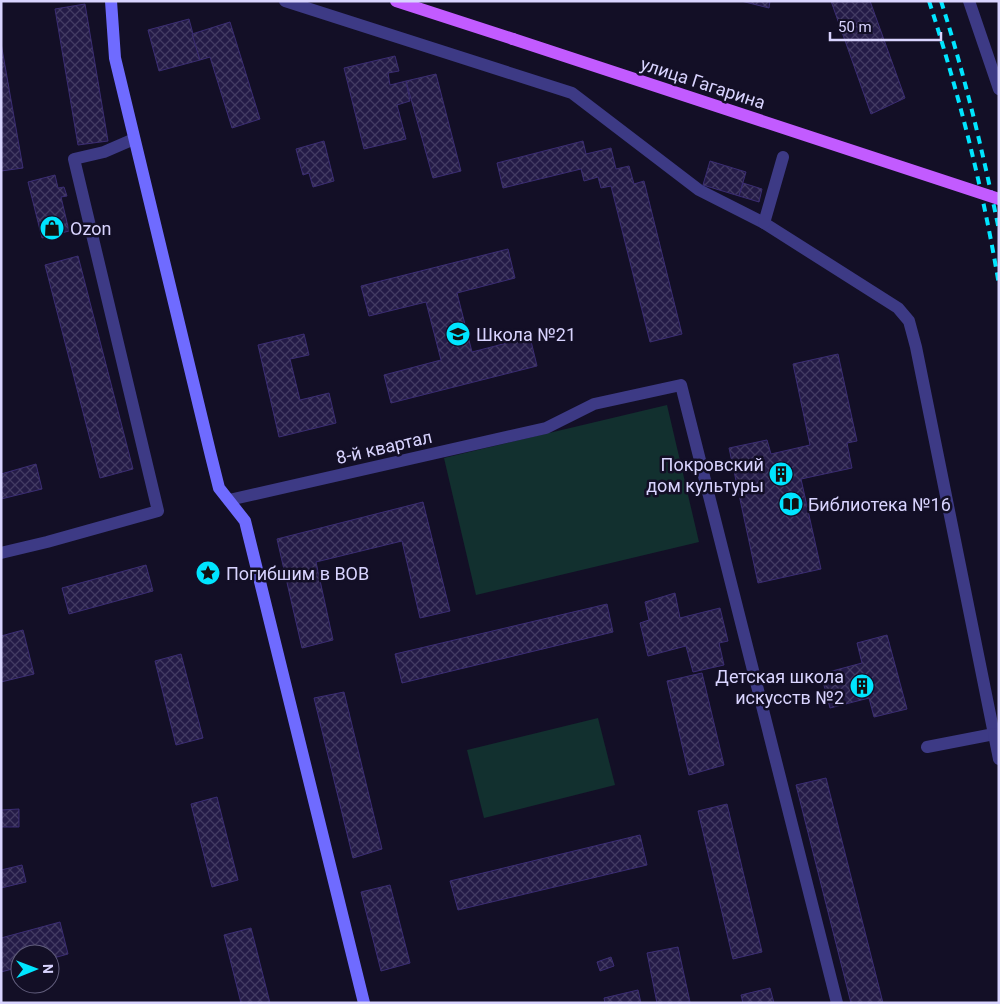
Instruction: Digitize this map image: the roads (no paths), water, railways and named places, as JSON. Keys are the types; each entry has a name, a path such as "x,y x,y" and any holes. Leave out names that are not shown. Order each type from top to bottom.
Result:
{"main road":[{"name":"улица Гагарина","path":"396,1 999,199"}],"street":[{"path":"111,1 115,58 219,488 245,521 364,1003"},
{"path":"285,1 572,93 699,190 764,223 898,308 909,321 916,346 999,759"},
{"path":"969,1 999,89"},
{"path":"1,553 158,511 74,159 104,152 134,138"},
{"path":"764,223 783,157"},
{"name":"8-й квартал","path":"229,500 546,428 594,404 681,385 837,1003"},
{"path":"928,747 994,734"}],"railway":[{"path":"929,1 969,142 986,213 999,285"},
{"path":"941,1 973,115 999,230"}],"place":[{"name":"Ozon","path":"52,228"},
{"name":"Школа №21","path":"458,334"},
{"name":"Покровский дом культуры","path":"781,474"},
{"name":"Библиотека №16","path":"791,504"},
{"name":"Погибшим в ВОВ","path":"208,573"},
{"name":"Детская школа искусств №2","path":"862,686"}]}
